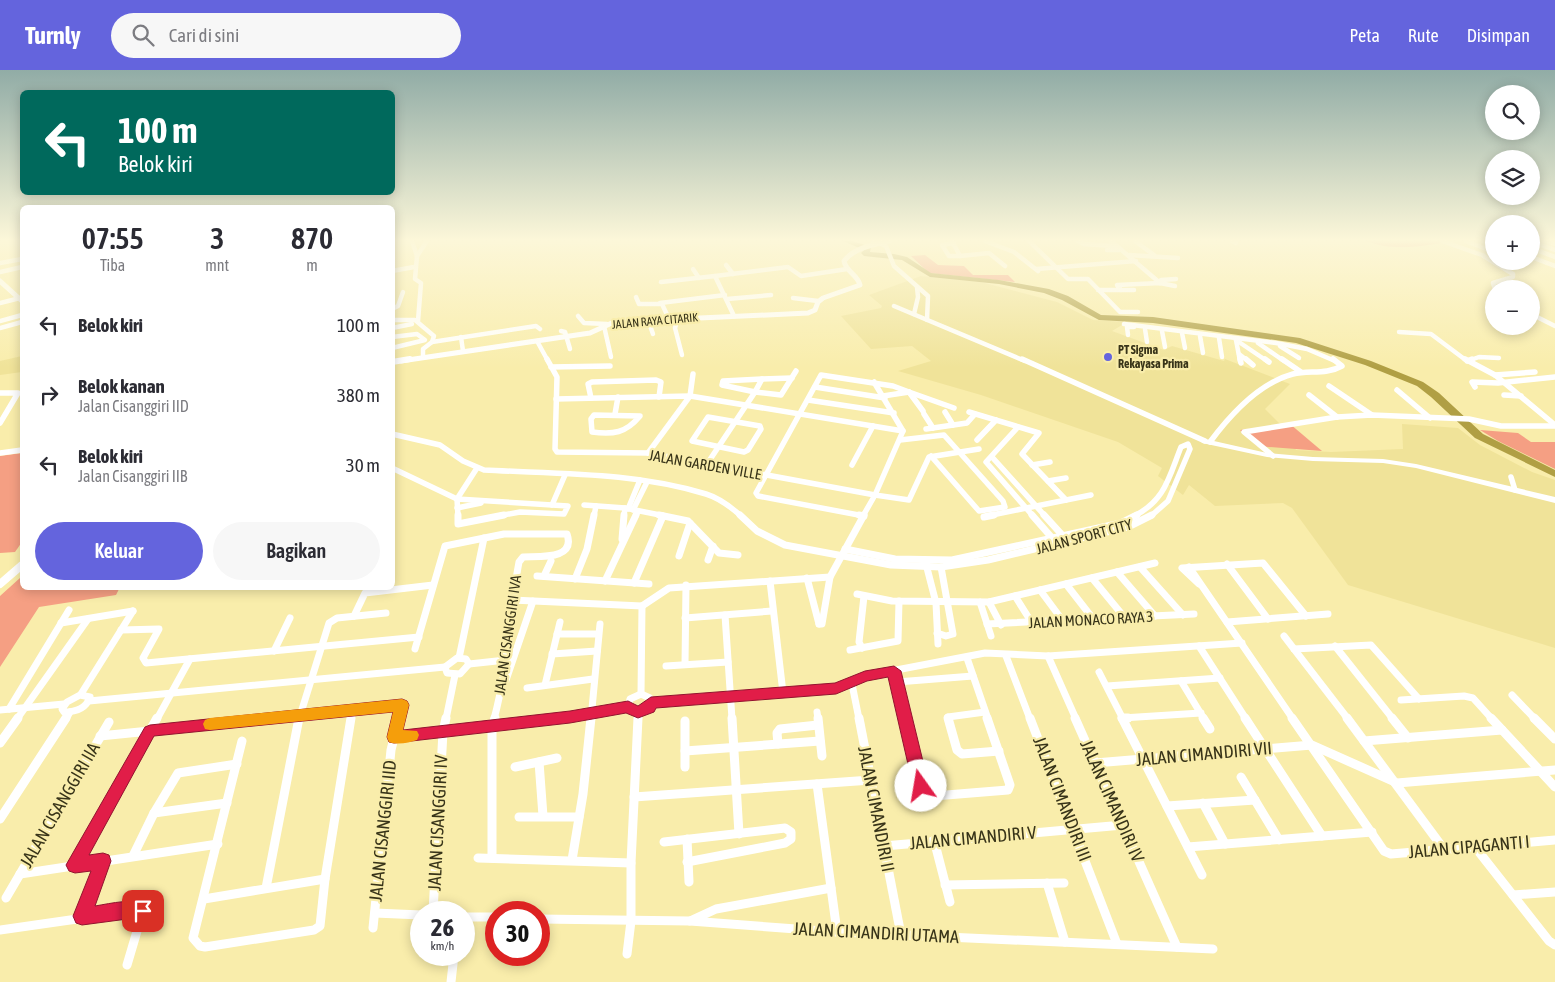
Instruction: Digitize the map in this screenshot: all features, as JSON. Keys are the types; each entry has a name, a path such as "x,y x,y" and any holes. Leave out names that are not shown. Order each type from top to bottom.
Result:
{"main road":[{"path":"1208,442 1272,456 1383,461 1416,466 1555,500"}],"street":[{"path":"2,284 20,297"},
{"path":"421,284 418,321 420,326 434,336 432,342"},
{"path":"719,284 734,316"},
{"name":"JALAN RAYA CITARIK","path":"395,362 594,332 606,325 648,320 808,313 815,310 818,301 860,284"},
{"path":"913,284 928,296 927,320"},
{"path":"1092,284 1120,312 1138,312"},
{"path":"1121,290 1117,286 1137,284"},
{"path":"1167,284 1175,286"},
{"path":"914,314 918,297 917,287"},
{"path":"1098,290 1134,290"},
{"path":"395,308 398,306 403,292"},
{"path":"636,297 639,304 771,295"},
{"path":"0,303 20,297"},
{"path":"793,298 818,301"},
{"path":"660,303 664,306 669,319"},
{"path":"894,306 1082,385 1208,442"},
{"path":"0,321 20,316"},
{"path":"578,316 584,323 606,325 611,357"},
{"path":"1540,317 1555,322"},
{"path":"678,318 675,328 682,355"},
{"path":"1540,318 1555,326"},
{"path":"395,320 418,321"},
{"path":"648,320 649,328 654,334"},
{"path":"0,328 20,323"},
{"path":"395,327 412,324"},
{"path":"1124,324 1293,345 1331,357 1342,366 1334,370 1301,372 1274,382 1224,421 1208,442 1188,444"},
{"path":"423,357 423,349 432,342 536,326 540,329"},
{"path":"1128,336 1128,327 1145,328 1280,346 1303,350 1314,356"},
{"path":"1145,328 1147,342"},
{"path":"561,331 567,336 570,349"},
{"path":"1162,331 1165,346"},
{"path":"1399,332 1431,334 1467,361 1495,375 1555,426"},
{"path":"1182,333 1185,348"},
{"path":"395,337 417,334 425,340 420,343 395,347"},
{"path":"1200,336 1204,353"},
{"path":"461,337 463,351"},
{"path":"1218,338 1222,357"},
{"path":"1236,340 1240,363"},
{"path":"1236,340 1269,362"},
{"name":"JALAN GARDEN VILLE","path":"537,341 556,377 555,450 557,452 648,454 905,501 911,499 927,459 931,456"},
{"path":"1258,343 1301,372"},
{"path":"1280,346 1299,358"},
{"path":"1239,354 1253,365"},
{"path":"1467,361 1479,357 1499,358"},
{"path":"551,367 610,366"},
{"path":"792,378 725,380 722,383 729,387 781,395 792,378 796,371"},
{"path":"1495,375 1535,372"},
{"path":"648,454 690,396 693,374"},
{"path":"864,516 758,496 756,493 822,374 874,382 954,408"},
{"path":"1475,387 1472,382 1504,382 1555,377"},
{"path":"708,464 762,379"},
{"path":"591,398 588,384 592,382 647,380 662,382 659,397"},
{"path":"807,578 820,625 830,577 875,495 903,431 874,382"},
{"path":"1328,386 1372,415"},
{"path":"815,387 884,397 909,392"},
{"path":"1397,390 1430,418"},
{"path":"909,392 934,428"},
{"path":"0,393 18,393 0,423"},
{"path":"1309,395 1337,417"},
{"path":"1504,395 1521,396"},
{"path":"556,399 690,396 903,431"},
{"path":"615,414 618,398"},
{"path":"808,400 894,413"},
{"path":"945,412 953,425"},
{"path":"969,412 1039,433 1022,454 1066,500"},
{"path":"615,414 640,416 624,433 592,432 592,416 615,414"},
{"path":"926,429 967,423 976,414"},
{"path":"1272,456 1244,432 1337,417 1372,415 1470,419 1501,426 1555,426"},
{"path":"708,417 736,422 760,426 761,430 746,451 692,440 708,417"},
{"path":"977,440 996,420"},
{"path":"852,465 873,426"},
{"path":"1018,427 986,462 1053,539"},
{"path":"395,435 440,445 477,468 457,499 458,524 520,512 564,514 568,506 457,499 395,469"},
{"path":"900,440 944,435 1003,502 1005,507 984,512 979,511 931,456"},
{"name":"JALAN SPORT CITY","path":"477,468 498,472 643,481 707,494 730,506 757,531 785,544 841,557 890,565 927,568 988,560 1128,527 1150,517 1168,501 1189,453 1188,444 1181,447 1167,486 1154,504 1121,523 966,558 935,561 879,558 845,549"},
{"path":"931,456 979,449"},
{"path":"0,453 20,450"},
{"path":"992,457 1064,536"},
{"path":"1032,465 1050,462"},
{"path":"552,505 565,476"},
{"path":"1510,476 1515,490"},
{"path":"1048,481 1066,478"},
{"path":"605,581 621,546 631,509 643,481"},
{"path":"984,517 1092,495"},
{"path":"457,508 490,501"},
{"path":"584,505 631,509 690,523 719,553 738,555"},
{"path":"575,579 587,549 596,506"},
{"path":"621,546 631,509"},
{"path":"634,583 663,516"},
{"path":"679,556 690,523"},
{"path":"1121,523 1128,527"},
{"name":"JALAN CISANGGIRI IVA","path":"415,649 445,546 521,533 563,533 568,535 570,543 568,549 563,554 523,557 519,560 512,600 503,687 492,727 492,858"},
{"path":"459,658 484,538"},
{"path":"708,560 712,546"},
{"path":"551,561 541,576 649,584"},
{"path":"1306,616 1266,564 1260,562 1189,567 1372,832"},
{"path":"862,648 859,642 860,595 899,601 936,603 989,602 1154,563"},
{"path":"1227,564 1268,619"},
{"path":"0,584 20,567"},
{"path":"937,633 946,636 953,634 941,567"},
{"path":"1140,567 1184,614"},
{"path":"927,568 936,603 938,644"},
{"path":"1117,572 1155,616"},
{"path":"512,600 642,606 666,589 686,586 830,577"},
{"path":"1092,578 1125,618"},
{"path":"770,581 783,693"},
{"path":"1066,584 1094,620"},
{"path":"395,589 433,585"},
{"path":"685,664 686,586"},
{"path":"354,616 365,593 390,590"},
{"path":"1040,590 1063,621"},
{"path":"1015,596 1032,623"},
{"path":"503,687 518,650 533,600"},
{"path":"850,650 898,642 899,601"},
{"path":"980,602 991,636"},
{"path":"989,602 1001,625"},
{"path":"641,694 642,606"},
{"path":"4,710 69,610"},
{"path":"61,623 133,610 81,694 71,698 64,704 62,709 64,712 78,710 89,701 445,667 450,661 459,658 466,659 469,664"},
{"path":"685,618 772,611"},
{"path":"266,888 298,715 320,645 331,620 386,613"},
{"path":"726,614 739,834"},
{"name":"JALAN MONACO RAYA 3","path":"987,624 1001,625 1194,614"},
{"path":"1227,622 1328,614"},
{"path":"274,651 290,618"},
{"path":"0,743 88,619"},
{"path":"546,685 560,622"},
{"path":"572,860 587,753 589,714 600,624"},
{"path":"121,630 159,629 144,658 143,661 146,663 419,637"},
{"path":"557,634 598,634"},
{"path":"1284,636 1397,783 1443,848"},
{"path":"651,703 836,688 852,684 865,676 985,654 1048,656 1242,643"},
{"path":"1199,646 1322,836"},
{"path":"1294,650 1335,646 1371,646 1419,699"},
{"path":"1335,646 1408,738"},
{"path":"552,654 597,651"},
{"name":"JALAN CIMANDIRI III","path":"1006,656 1116,944"},
{"name":"JALAN CIMANDIRI IV","path":"1048,656 1177,946"},
{"path":"894,671 924,792 934,796 944,796 1008,790 1010,785 967,658"},
{"path":"75,865 190,659"},
{"path":"469,664 506,660"},
{"path":"666,666 728,662"},
{"path":"445,667 447,673 455,675 466,670 469,664"},
{"path":"1099,672 1202,875"},
{"name":"JALAN CISANGGIRI IV","path":"434,901 443,732 455,675"},
{"path":"897,682 973,676"},
{"path":"1106,686 1220,678"},
{"path":"527,688 593,679"},
{"path":"1181,681 1210,729"},
{"name":"JALAN CIMANDIRI II","path":"852,684 901,935"},
{"path":"81,694 90,697 89,701"},
{"path":"628,707 628,702 633,696 641,694 646,695 651,703"},
{"path":"1512,695 1555,739"},
{"path":"1401,700 1470,696 1555,787"},
{"path":"394,737 492,727 628,707 638,712 649,708 651,703"},
{"path":"4,710 64,704"},
{"name":"JALAN CISANGGIRI IIA","path":"100,736 402,705"},
{"name":"JALAN CISANGGIRI IID","path":"374,928 391,750 402,705"},
{"path":"242,741 218,844 193,938 200,946 205,947 314,930 320,926 325,880 352,710"},
{"path":"0,819 70,712"},
{"path":"627,954 631,921 631,863 638,712"},
{"path":"817,712 822,756"},
{"path":"985,712 949,716 957,750 962,754 998,751"},
{"path":"1122,718 1200,713"},
{"path":"685,721 685,768"},
{"name":"JALAN CISANGGIRI IIA","path":"6,898 109,722"},
{"path":"778,744 777,733 780,729 818,725"},
{"path":"1364,741 1502,730"},
{"path":"685,751 820,741"},
{"path":"1312,745 1397,783 1555,770"},
{"name":"JALAN CIMANDIRI VII","path":"1096,763 1312,745"},
{"path":"515,767 556,758"},
{"path":"539,762 543,816"},
{"path":"133,856 154,813 178,773 184,770 237,764"},
{"path":"1241,776 1279,840"},
{"path":"634,796 870,780"},
{"path":"817,784 837,932"},
{"path":"1167,806 1255,800"},
{"path":"154,813 228,803"},
{"path":"1203,803 1225,844"},
{"path":"519,817 579,817"},
{"name":"JALAN CIMANDIRI V","path":"884,846 934,840 1123,825"},
{"path":"664,842 785,828 792,836 785,843 687,862"},
{"path":"1188,846 1372,832"},
{"name":"JALAN CIPAGANTI I","path":"1372,832 1384,850 1391,854 1443,848 1555,840"},
{"path":"687,839 689,882"},
{"path":"934,840 950,902"},
{"name":"JALAN CISANGGIRI IIA","path":"20,874 218,844"},
{"path":"1475,847 1549,941 1555,945"},
{"path":"478,858 631,863"},
{"path":"82,916 103,861"},
{"path":"204,899 325,880"},
{"path":"1047,883 1065,942"},
{"path":"945,885 1064,883"},
{"path":"690,921 716,909 831,888"},
{"path":"1513,895 1555,892"},
{"path":"0,930 82,916 135,909 143,911 128,965"},
{"path":"375,913 410,915"},
{"name":"JALAN CIMANDIRI UTAMA","path":"550,918 690,921 837,932 1213,949"},
{"path":"450,982 452,966"}],"shaded area":[{"path":"900,284 987,284 1057,302 1093,320 1127,322 1112,331 1164,350 1172,346 1224,361 1225,359 1290,384 1265,409 1281,425 1296,450 1331,452 1403,449 1402,424 1458,428 1480,445 1532,472 1555,480 1555,648 1348,585 1292,508 1283,503 1215,506 1189,485 1183,495 1158,476 1162,468 1118,442 981,395 898,371 931,361 912,346 871,349 841,316 881,308 882,306 869,295"},
{"path":"20,356 20,372 0,375 0,361"},
{"path":"1290,424 1322,451 1257,446 1240,430"},
{"path":"1480,430 1518,433 1531,442 1555,442 1555,469 1498,441"},
{"path":"20,453 20,545 15,552 0,553 0,456"},
{"path":"20,578 20,590 118,590 116,595 39,607 0,667 0,596"}],"waterway":[{"path":"1007,284 1046,291 1065,298 1099,317 1153,320 1297,340 1368,363 1420,384 1435,395 1479,436 1555,474"}],"slow traffic":[{"path":"210,724 402,705 394,737 412,735"}],"place":[{"name":"PT Sigma Rekayasa Prima","path":"1108,357"}],"route":[{"path":"143,911 135,909 82,916 103,861 75,865 150,731 402,705 394,737 570,717 628,707 632,711 638,712 649,708 651,703 836,688 852,684 865,676 894,671 921,786"}]}
